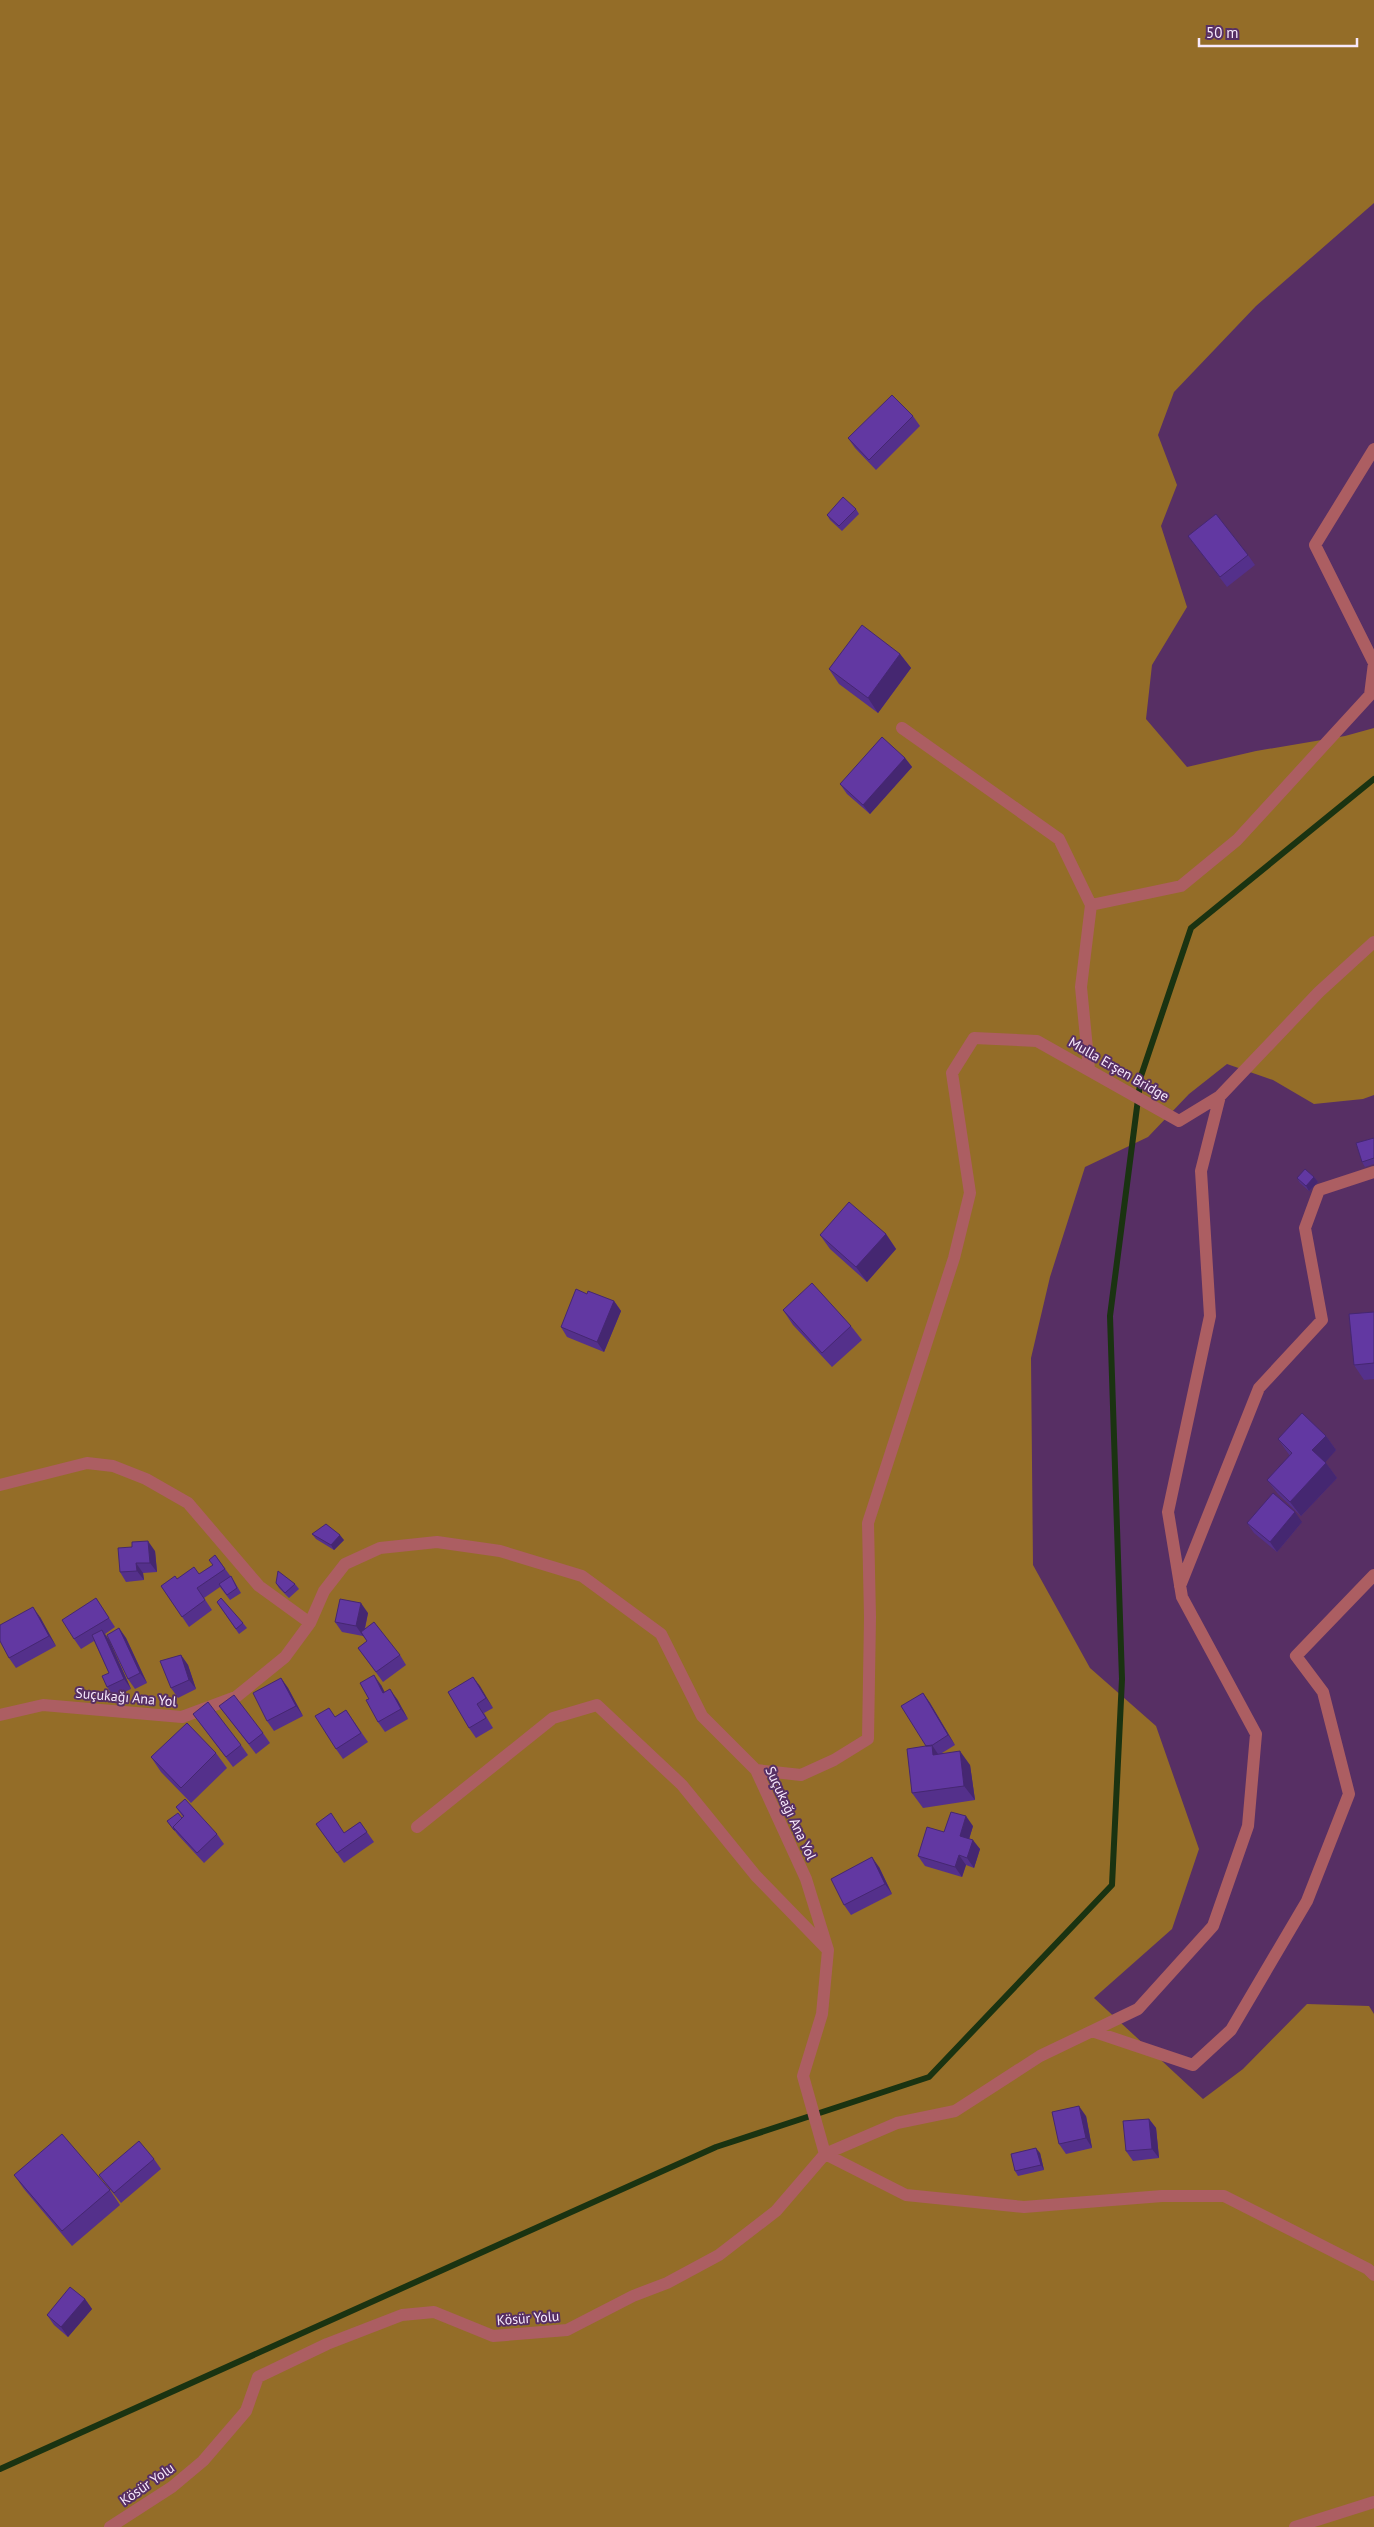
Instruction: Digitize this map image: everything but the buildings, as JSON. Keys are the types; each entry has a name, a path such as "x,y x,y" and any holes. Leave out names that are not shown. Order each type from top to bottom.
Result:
{"street":[{"path":"1091,905 1181,886 1237,840 1370,695 1374,663 1315,545 1374,449"},
{"path":"902,728 1060,839 1091,905 1081,987 1089,1069"},
{"path":"825,2154 897,2123 955,2111 1040,2056 1138,2009 1213,1926 1248,1826 1256,1734 1182,1597 1168,1512 1210,1316 1201,1171 1220,1096 1319,992 1374,942"},
{"name":"Mulla Erşen Bridge","path":"756,1770 801,1775 834,1760 868,1739 870,1617 868,1523 954,1258 970,1193 952,1072 974,1038 1037,1041 1179,1121 1220,1096"},
{"path":"1180,1586 1259,1388 1322,1320 1305,1228 1319,1190 1374,1172"},
{"path":"0,1485 87,1464 112,1466 146,1479 188,1503 259,1586 310,1623"},
{"name":"Suçukağı Ana Yol","path":"0,1715 43,1705 182,1717 236,1698 285,1657 310,1623 324,1591 345,1564 380,1548 437,1542 446,1543 500,1551 582,1576 661,1634 702,1716 756,1770 806,1879 828,1950 822,2014 803,2076 825,2154"},
{"path":"1092,2031 1193,2065 1231,2030 1308,1902 1349,1794 1323,1692 1296,1656 1374,1575"},
{"path":"417,1826 553,1718 597,1705 682,1785 756,1876 828,1950"},
{"path":"825,2154 906,2195 1024,2207 1162,2196 1224,2196 1368,2270 1374,2275"},
{"name":"Kösür Yolu","path":"110,2527 172,2487 203,2461 246,2411 258,2377 327,2344 402,2315 434,2312 493,2336 566,2330 633,2296 666,2283 719,2255 776,2212 825,2154"},
{"path":"1295,2527 1374,2502"}],"shaded area":[{"path":"0,0 1374,0 1374,203 1256,306 1174,392 1158,435 1177,485 1161,526 1187,607 1152,665 1146,719 1187,767 1256,751 1345,736 1374,728 1374,1095 1363,1099 1314,1104 1273,1080 1227,1064 1189,1094 1148,1137 1085,1167 1050,1277 1031,1358 1033,1565 1090,1668 1156,1726 1199,1849 1172,1929 1094,1998 1203,2099 1243,2069 1307,2004 1369,2006 1374,2014 1374,2527 0,2527"}],"waterway":[{"path":"0,2469 716,2147 929,2077 1112,1885 1122,1679 1110,1316 1141,1076 1191,928 1374,779"}]}
